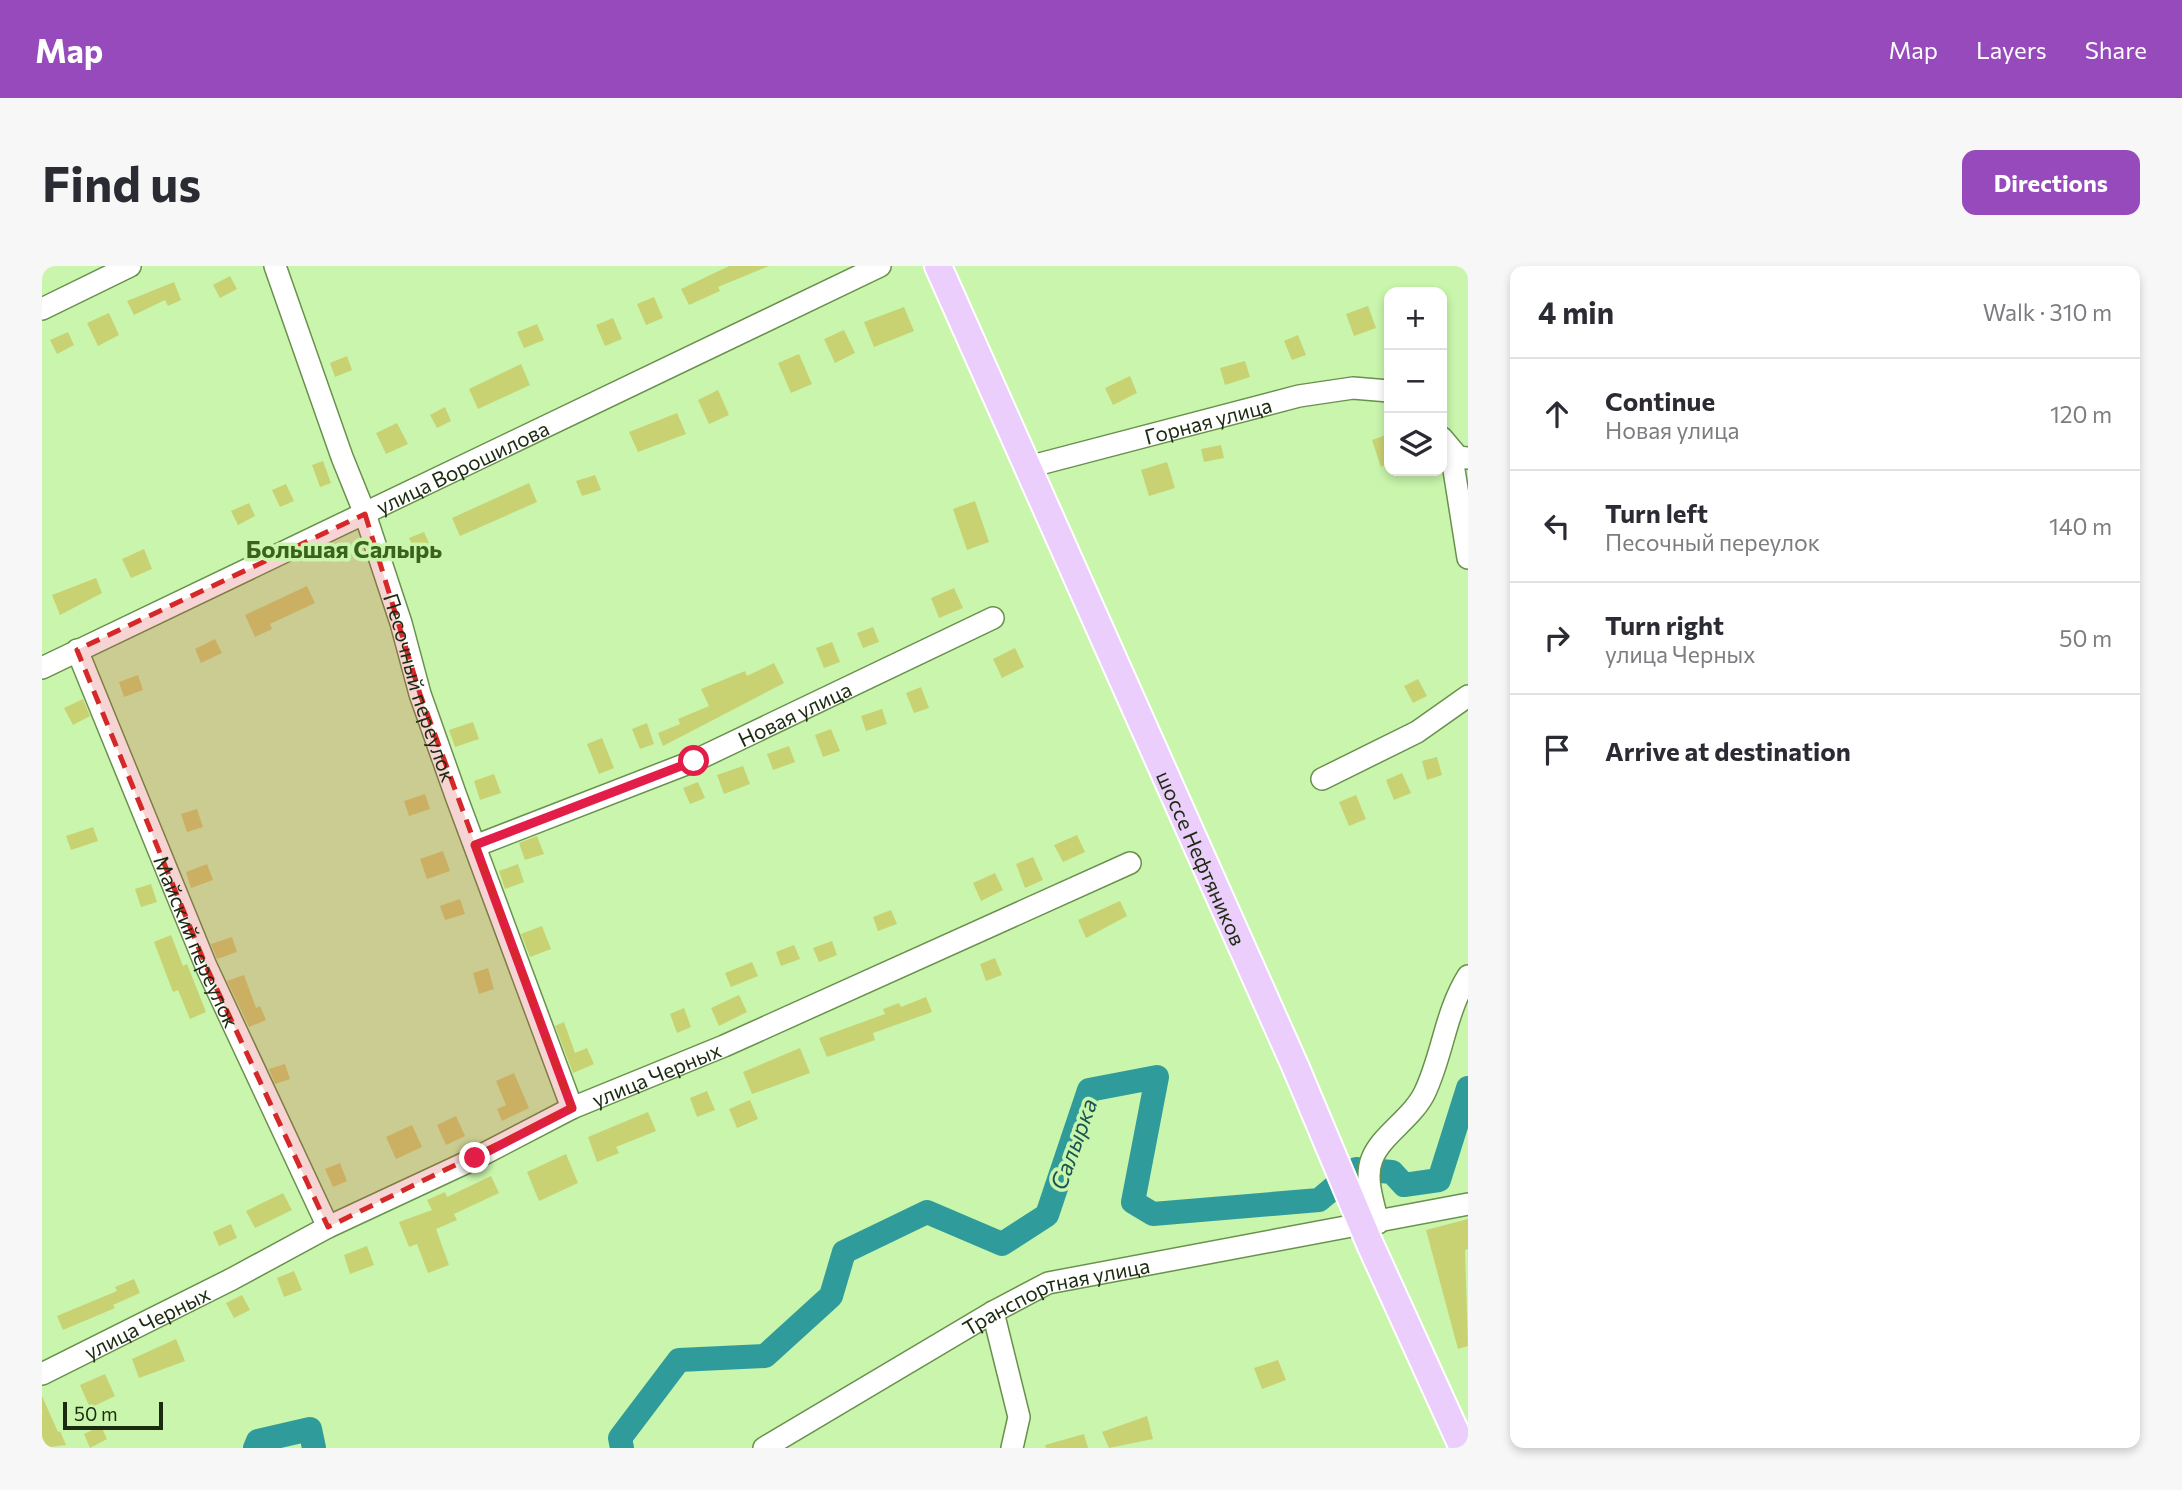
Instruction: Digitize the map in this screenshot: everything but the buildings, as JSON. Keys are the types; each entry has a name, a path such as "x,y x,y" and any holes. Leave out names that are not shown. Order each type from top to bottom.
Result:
{"main road":[{"name":"шоссе Нефтяников","path":"938,266 1296,1069 1370,1244 1463,1448"}],"street":[{"path":"42,309 130,266"},
{"name":"Песочный переулок","path":"275,266 342,457 365,514 401,622 420,694 572,1108"},
{"name":"улица Ворошилова","path":"42,667 880,266"},
{"name":"Горная улица","path":"1028,467 1299,396 1353,388 1384,391"},
{"path":"1454,449 1468,558"},
{"name":"Новая улица","path":"475,845 694,761 993,618"},
{"name":"Майский переулок","path":"77,650 206,967 328,1227"},
{"path":"1322,779 1417,732 1468,696"},
{"name":"улица Черных","path":"42,1374 328,1227 475,1158 572,1108 737,1040 1130,863"},
{"path":"1378,1223 1369,1182 1372,1159 1409,1117 1425,1092 1449,1014 1468,976"},
{"name":"Транспортная улица","path":"764,1448 1031,1290 1068,1278 1378,1223 1468,1204"},
{"path":"993,1312 1019,1417 1012,1448"}],"highlighted area":[{"path":"365,514 420,694 572,1108 328,1227 206,966 77,650"}],"waterway":[{"name":"Салырка","path":"622,1448 620,1438 679,1360 765,1356 831,1296 844,1252 927,1212 1002,1244 1047,1215 1089,1090 1157,1077 1133,1202 1153,1214 1319,1200 1356,1169 1392,1172 1404,1185 1439,1180 1468,1088"},
{"name":"Салырка","path":"255,1448 258,1441 310,1429 314,1448"}],"district":[{"name":"Большая Салырь","path":"344,548"}],"route":[{"path":"475,1158 572,1108 475,845 694,761"}]}
